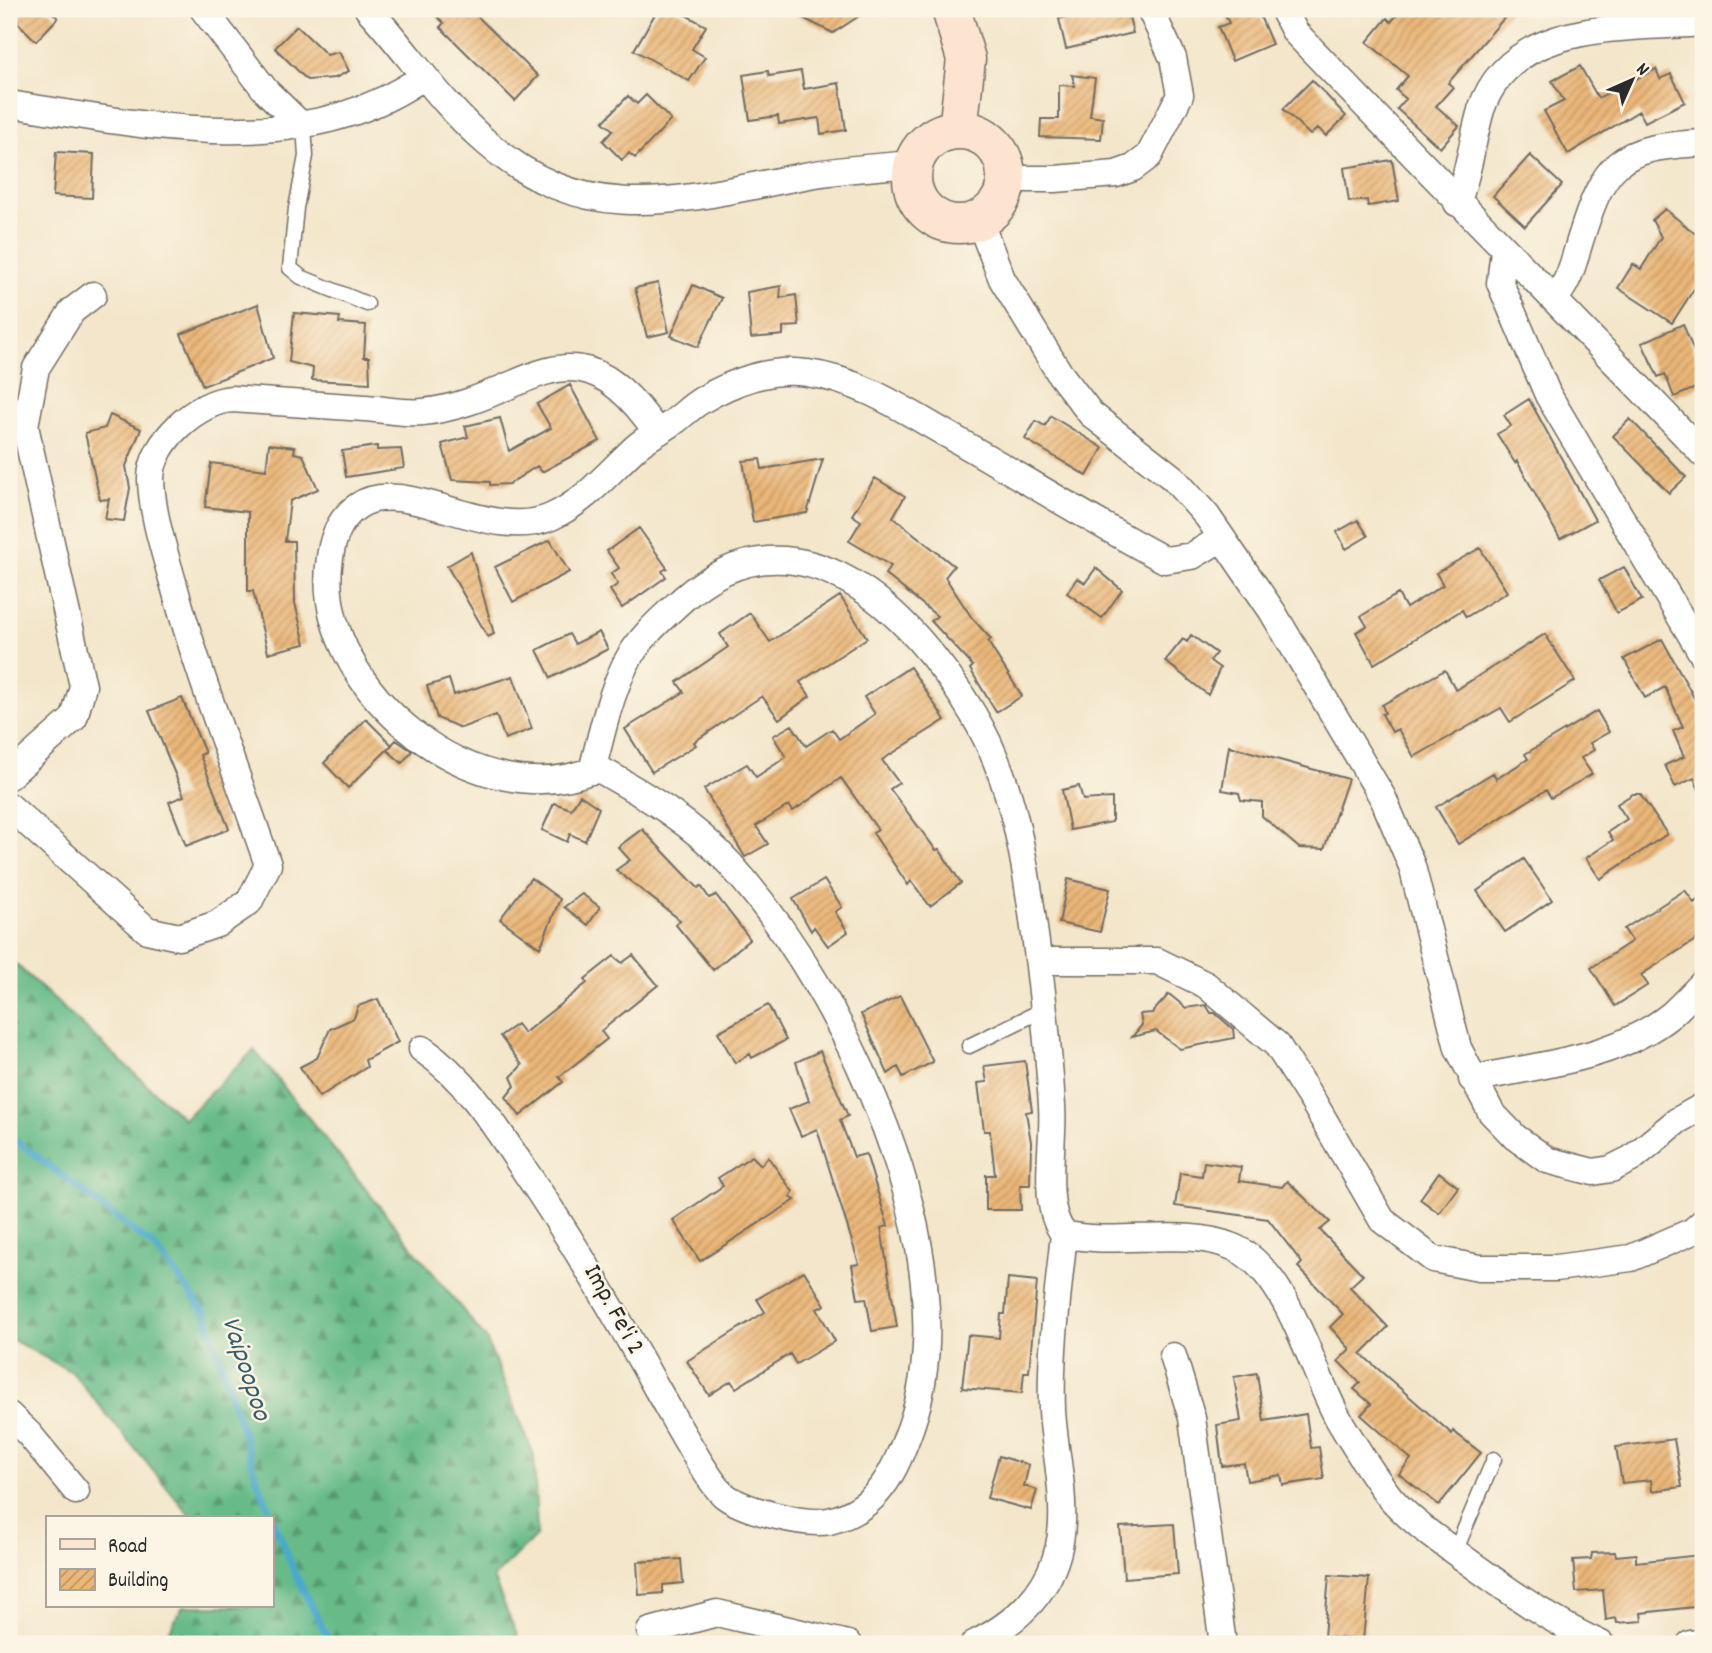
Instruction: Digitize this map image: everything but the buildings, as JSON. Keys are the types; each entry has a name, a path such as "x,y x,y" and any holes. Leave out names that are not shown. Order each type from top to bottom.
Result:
{"main road":[{"path":"951,9 966,59 958,130"},
{"path":"958,130 973,132 998,150 1005,164 1006,179 999,204 979,220 956,225 933,216 924,208 914,187 914,164 919,153 936,136 958,130"}],"street":[{"path":"203,9 266,90 303,126"},
{"path":"368,9 424,76 485,142 527,173 571,192 597,198 641,202 729,193 804,176 914,164"},
{"path":"1006,179 1055,179 1116,174 1149,156 1180,95 1172,58 1150,9"},
{"path":"1283,9 1295,32 1457,203 1555,298 1703,454"},
{"path":"1457,203 1489,93 1501,76 1524,54 1561,36 1703,23"},
{"path":"9,104 150,124 228,130 303,126 341,118 402,92 424,76"},
{"path":"1555,298 1567,284 1595,195 1620,163 1646,148 1703,143"},
{"path":"979,220 1002,279 1060,374 1084,406 1173,478 1223,538 1272,611 1383,798 1412,866 1458,1048 1491,1112 1515,1137 1547,1160 1593,1172 1611,1170 1631,1159 1677,1121 1703,1106"},
{"path":"1504,250 1500,283 1548,395 1703,655"},
{"path":"9,776 74,718 83,686 24,426 36,368 72,311 93,295"},
{"path":"9,806 147,930 158,933 179,937 217,924 249,902 268,864 188,634 159,534 153,467 167,440 203,406 232,399 422,412 473,400 551,370 571,368 592,370 607,377 640,408 656,431"},
{"path":"974,1644 1004,1629 1021,1615 1052,1571 1062,1522 1052,1408 1064,1234 1051,1214 1053,1110 1045,1009 1020,829 997,760 979,725 938,662 905,626 867,591 833,571 765,558 727,568 701,583 664,616 637,646 626,663 602,730 592,771 568,780 507,779 442,751 401,722 367,687 338,635 328,578 331,549 348,514 363,503 382,498 401,499 505,525 544,520 580,502 656,431 671,424 702,400 736,383 775,372 806,372 855,384 1165,560 1192,556 1223,538"},
{"name":"Imp. Fe'i 2","path":"422,1049 461,1082 578,1248 669,1410 726,1497 774,1515 813,1523 828,1521 869,1505 901,1454 918,1406 925,1355 924,1293 910,1201 861,1063 815,981 769,911 731,864 650,798 597,768 592,771"},
{"path":"1039,961 1157,961 1206,985 1277,1045 1382,1220 1433,1259 1479,1268 1544,1268 1619,1260 1632,1258 1693,1231 1703,1222"},
{"path":"1472,1079 1574,1058 1619,1044 1671,1015 1703,983"},
{"path":"1064,1234 1085,1239 1194,1239 1233,1247 1261,1268 1284,1302 1339,1419 1389,1496 1422,1527 1559,1625 1601,1644"},
{"path":"1173,1356 1192,1419 1223,1644"},
{"path":"9,1415 29,1434 76,1491"},
{"path":"650,1631 716,1613 848,1644"},
{"path":"1690,1644 1703,1642"}],"lane":[{"path":"303,126 306,156 296,208 290,268 302,277 367,304"},
{"path":"969,1046 1045,1009"},
{"path":"1455,1552 1493,1459"},
{"path":"9,1637 12,1644"}],"green space":[{"path":"9,958 184,1119 254,1050 486,1339 534,1455 537,1535 493,1578 521,1644 162,1644 182,1608 273,1608 273,1516 190,1516 72,1372 9,1338"}],"waterway":[{"name":"Vaipoopoo","path":"9,1135 156,1248 206,1314 256,1476 272,1516"},
{"name":"Vaipoopoo","path":"273,1518 296,1576 331,1644"}]}
